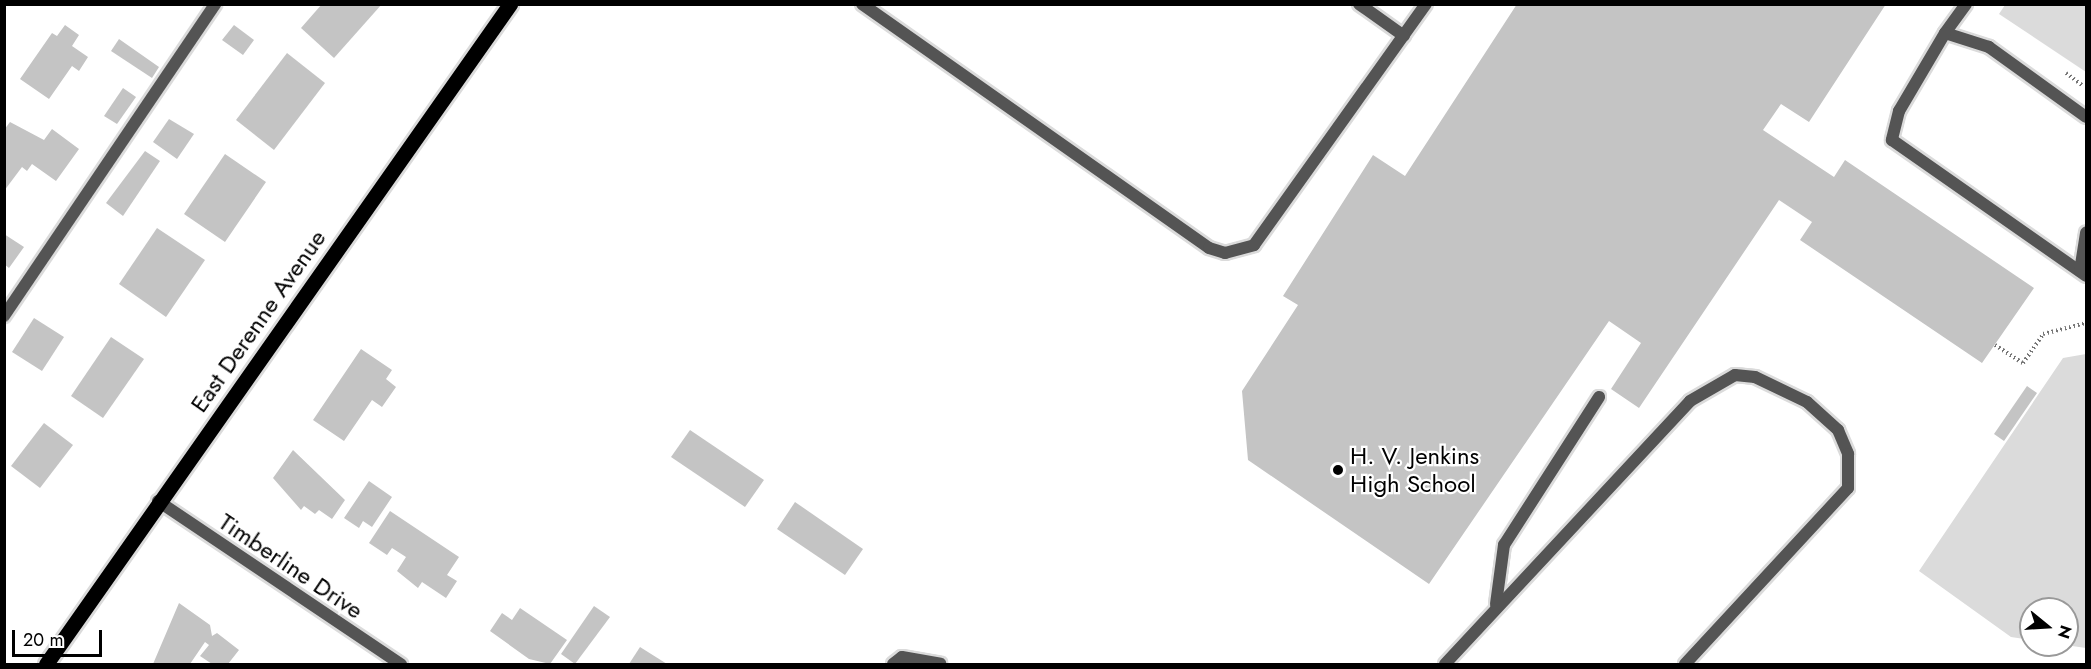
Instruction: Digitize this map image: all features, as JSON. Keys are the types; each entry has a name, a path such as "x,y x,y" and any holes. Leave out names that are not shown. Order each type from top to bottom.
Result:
{"main road":[{"name":"East Derenne Avenue","path":"46,664 158,501 510,4"}],"street":[{"path":"4,316 215,4"},
{"path":"862,4 1209,248 1225,253 1254,245 1426,4"},
{"path":"1359,4 1404,36"},
{"path":"1966,4 1945,33 1899,111 1892,140 2083,273"},
{"path":"1945,33 1989,47 2086,117"},
{"path":"2083,273 2086,232"},
{"path":"1445,664 1496,605 1690,401 1735,375 1755,377 1807,402 1838,430 1848,454 1848,488 1685,664"},
{"path":"1496,605 1504,544 1599,397"},
{"name":"Timberline Drive","path":"158,501 401,664"},
{"path":"893,664 902,657 940,664"}],"path":[{"path":"1995,345 2023,363 2043,334 2086,323"}],"shaded area":[{"path":"2005,5 2086,5 2086,72 1999,14"},
{"path":"2086,354 2086,648 2079,647 2079,597 2019,597 2019,638 2011,637 1919,571 2063,358"}],"building":[{"path":"322,4 382,4 334,58 301,28"},
{"path":"1517,4 1886,4 1809,122 1781,104 1763,130 1834,177 1845,160 2034,288 1982,363 1800,240 1812,222 1779,200 1639,408 1611,389 1641,343 1609,321 1429,584 1248,460 1242,391 1298,305 1283,296 1373,155 1405,176"},
{"path":"65,25 79,35 72,46 88,57 79,71 72,66 49,99 20,79 52,33 57,36"},
{"path":"234,25 254,40 243,55 222,40"},
{"path":"119,39 159,67 152,78 111,51"},
{"path":"287,53 325,83 274,150 236,120"},
{"path":"123,88 136,97 117,124 104,116"},
{"path":"169,119 194,134 177,159 153,142"},
{"path":"10,122 44,140 52,129 79,149 56,181 32,164 27,171 22,167 4,191 4,130"},
{"path":"145,151 160,161 123,216 106,203"},
{"path":"225,154 266,182 225,242 184,214"},
{"path":"157,228 205,260 166,317 119,284"},
{"path":"4,234 24,247 9,268 4,264"},
{"path":"34,318 64,337 42,371 12,352"},
{"path":"111,337 144,359 103,418 71,396"},
{"path":"361,349 392,370 386,379 396,387 382,407 372,400 344,441 313,420"},
{"path":"2027,386 2037,393 2004,441 1994,434"},
{"path":"44,423 73,445 40,488 11,466"},
{"path":"690,430 764,480 745,507 671,457"},
{"path":"293,450 345,500 332,519 319,510 315,514 304,506 301,510 273,478"},
{"path":"369,481 392,497 372,527 363,521 359,528 344,518"},
{"path":"795,502 863,549 845,575 777,529"},
{"path":"390,511 459,557 447,575 457,581 446,598 422,582 418,588 397,571 406,557 392,548 387,555 369,543"},
{"path":"179,603 210,625 212,636 217,633 239,650 228,664 212,664 200,656 209,645 205,642 190,664 153,664"},
{"path":"594,606 610,617 575,664 561,654"},
{"path":"520,608 567,640 550,664 529,659 490,631 502,613 512,620"},
{"path":"640,647 667,664 629,664"}],"place":[{"name":"H. V. Jenkins High School","path":"1338,470"}]}
